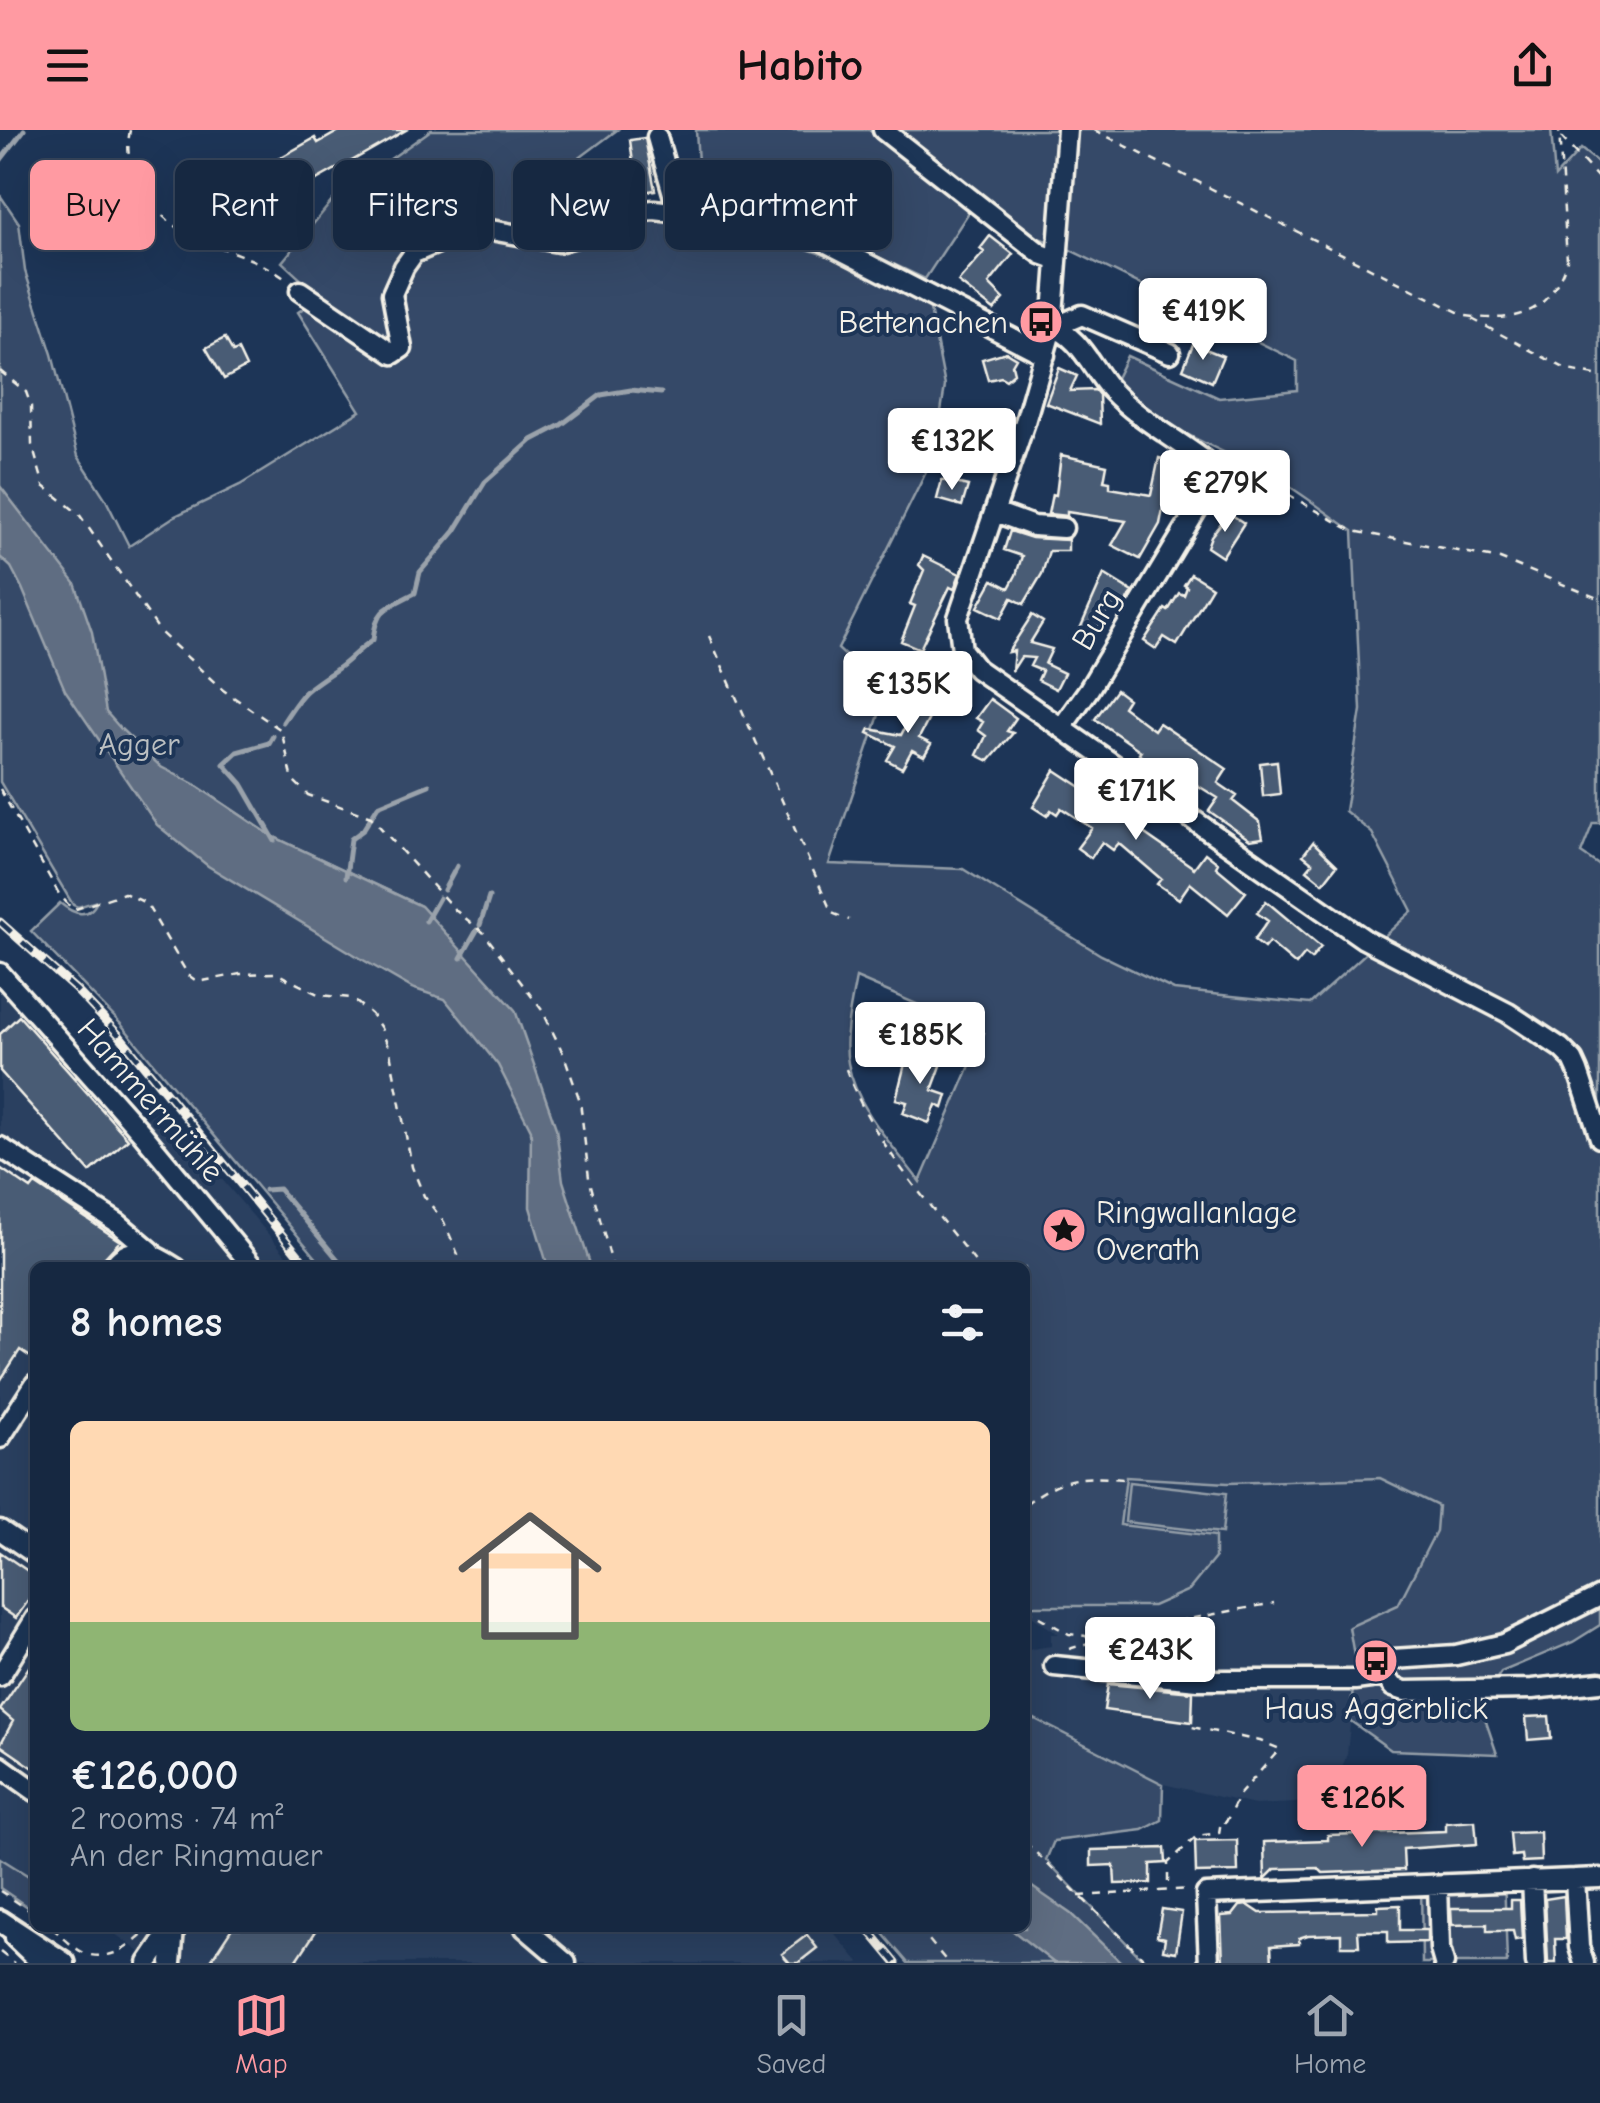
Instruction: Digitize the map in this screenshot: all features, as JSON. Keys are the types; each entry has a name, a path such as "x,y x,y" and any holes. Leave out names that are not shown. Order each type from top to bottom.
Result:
{"main road":[{"path":"0,1923 64,1963"}],"street":[{"path":"883,130 1041,254 1055,259"},
{"path":"1067,130 1052,328 958,618 962,650 977,670 1364,940 1508,1013 1561,1048 1578,1071 1600,1138"},
{"path":"657,138 665,165"},
{"path":"300,292 393,354 402,348 392,306 395,284 414,253 468,230 485,229 558,242 632,212 665,211"},
{"path":"841,250 1046,355"},
{"path":"1052,328 1082,315 1170,353"},
{"path":"1052,328 1070,336 1110,389 1142,419 1213,467"},
{"name":"Burg","path":"1062,727 1205,496 1212,482 1213,467"},
{"path":"995,512 1032,526 1063,528"},
{"name":"Hammermühle","path":"0,973 142,1133 249,1262"},
{"path":"2,1153 118,1223 167,1262"},
{"path":"116,1262 135,1250 151,1252"},
{"path":"0,1438 30,1392"},
{"path":"0,1530 30,1551"},
{"path":"1600,1596 1504,1644 1456,1655 1393,1659 1385,1676 1393,1687 1404,1691 1532,1689 1593,1684 1594,1671 1600,1668"},
{"path":"0,1676 30,1628"},
{"path":"1054,1666 1198,1680 1355,1680 1385,1676"},
{"path":"0,1766 30,1787"},
{"path":"1209,1963 1206,1894 1600,1878"},
{"path":"1575,1879 1579,1946 1589,1961"},
{"path":"1532,1880 1536,1963"},
{"path":"1438,1885 1444,1963"},
{"path":"0,1923 41,1963"},
{"path":"148,1963 170,1932"},
{"path":"170,1963 173,1932"},
{"path":"530,1932 566,1963"}],"path":[{"path":"130,130 129,163 158,212 173,226 208,244 264,264 300,292"},
{"path":"1094,130 1568,370 1600,376"},
{"path":"1466,316 1508,318 1533,311 1551,295 1560,280 1567,260 1558,130"},
{"path":"1560,136 1600,180"},
{"path":"0,372 26,392 31,406 32,445 44,486 78,514 161,633 222,690 280,730 294,780 308,795 371,817 455,910 483,932 542,1010 580,1101 588,1178 611,1262"},
{"path":"1213,467 1236,468 1247,473 1353,531 1500,560 1600,599"},
{"path":"709,636 832,912 848,920"},
{"path":"0,789 59,894 73,910 124,894 146,903 188,975 198,982 240,974 276,973 320,995 351,998 371,1014 390,1052 412,1167 424,1196 444,1222 461,1262"},
{"path":"846,1069 874,1130 975,1262"},
{"path":"1030,1500 1051,1485 1070,1478 1123,1479"},
{"path":"1084,1655 1068,1650 1158,1624 1274,1603"},
{"path":"1030,1612 1068,1634 1086,1636 1090,1641"},
{"path":"1168,1882 1168,1863 1197,1836 1220,1834 1221,1821 1226,1822 1240,1795 1280,1749 1192,1727"},
{"path":"1030,1847 1148,1963"},
{"path":"1078,1896 1191,1888 1206,1894"},
{"path":"0,1890 30,1911"},
{"path":"57,1932 84,1954 101,1956 121,1952 145,1932"},
{"path":"922,1932 948,1963"},
{"path":"0,1952 14,1963"},
{"path":"97,1963 101,1956"}],"shaded area":[{"name":"Agger","path":"0,486 75,583 92,632 106,712 121,729 161,767 272,836 421,906 515,1010 556,1128 563,1181 589,1262 546,1262 530,1207 531,1130 498,1065 445,999 412,988 365,961 208,866 157,825 65,690 22,588 11,567 0,557"},
{"path":"0,991 130,1132 161,1107 292,1262 30,1262 30,1877 0,1858"},
{"path":"1125,1476 1228,1483 1380,1478 1438,1507 1436,1532 1398,1605 1349,1627 1356,1667 1347,1754 1339,1776 1296,1803 1255,1805 1163,1784 1030,1717 1030,1649 1051,1646 1051,1634 1058,1634 1030,1615 1030,1604 1153,1606 1189,1589 1215,1558 1215,1536 1120,1525"},
{"path":"1030,1885 1071,1914 1122,1963 1054,1963 1015,1932 1030,1932"},
{"path":"112,1932 833,1932 860,1963 155,1963"}],"green space":[{"path":"431,130 617,130 577,160 513,160 513,250 645,250 645,218 665,218 665,250 810,250 928,299 945,386 934,456 838,649 886,694 829,864 963,869 1101,955 1174,990 1310,1004 1412,911 1372,833 1345,811 1361,710 1353,531 1282,482 1172,426 1115,380 1127,356 1219,398 1297,390 1297,361 1066,248 1033,236 895,130 1551,130 1555,177 1581,149 1600,164 1600,823 1593,823 1581,853 1600,866 1600,1625 1573,1642 1501,1672 1480,1704 1497,1754 1391,1750 1349,1720 1356,1667 1349,1627 1398,1605 1436,1531 1438,1506 1380,1478 1228,1483 1126,1477 1120,1525 1215,1536 1215,1558 1189,1590 1153,1606 1030,1606 1030,1262 320,1262 120,1023 31,931 60,903 85,913 97,901 73,905 0,782 0,195 19,223 25,271 52,354 78,456 129,546 175,516 240,485 360,411 298,312 320,297 282,262 292,250 313,250 313,224 333,200 333,250 493,250 493,160 389,160","holes":["194,784 272,836 421,906 457,947 232,832","856,978 984,1033 920,1182 877,1126 852,1080 846,1042"]},
{"path":"696,130 869,130 971,209 925,279 863,250 892,250 892,160 698,160"},
{"path":"1129,1482 1226,1493 1222,1533 1125,1522"},
{"path":"1030,1717 1163,1784 1162,1820 1143,1830 1054,1841 1046,1860 1146,1963 908,1963 881,1932 1030,1932"},
{"path":"0,1858 30,1877 30,1909 0,1888"},
{"path":"1504,1876 1507,1963 1422,1963 1421,1880"}],"building":[{"path":"341,130 406,130 354,160 333,160 333,171 313,182 313,160 276,160 315,138 318,143"},
{"path":"645,138 655,190 645,192 645,160 633,160 630,140"},
{"path":"990,236 1013,254 989,284 1004,299 994,310 958,282 984,252 980,249"},
{"path":"225,338 233,352 238,350 246,367 224,379 206,348"},
{"path":"1193,344 1223,356 1212,382 1183,369"},
{"path":"1006,352 1016,358 1012,365 1014,373 1006,380 988,380 982,359"},
{"path":"1059,368 1077,376 1070,391 1095,390 1099,395 1100,424 1046,403"},
{"path":"1061,455 1107,465 1104,481 1110,482 1110,488 1151,495 1159,458 1183,463 1180,473 1200,478 1194,491 1168,484 1160,524 1140,559 1112,545 1126,521 1067,512 1067,516 1048,514 1052,494 1056,495"},
{"path":"942,480 968,486 962,506 937,499"},
{"path":"1229,513 1244,523 1222,557 1207,547"},
{"path":"1010,531 1032,538 1068,540 1068,551 1049,551 1042,574 1024,604 1012,598 1001,618 978,607 993,580 1009,588 1016,575 1022,556 1004,550"},
{"path":"923,556 960,574 920,649 901,641 915,606 910,604 924,570 919,565"},
{"path":"1104,574 1133,592 1120,613 1109,606 1090,644 1076,638"},
{"path":"1191,574 1212,587 1177,645 1164,637 1156,649 1144,641 1165,609 1168,611 1179,593 1184,595 1184,585"},
{"path":"1032,615 1043,622 1030,643 1052,649 1045,664 1064,673 1056,689 1038,680 1042,671 1030,666 1034,658 1021,657 1012,671 1014,651 1008,652"},
{"path":"1116,690 1128,699 1123,707 1154,730 1159,723 1227,769 1218,783 1237,796 1233,801 1260,822 1263,838 1250,840 1209,811 1218,798 1161,763 1158,767 1095,719"},
{"path":"920,699 935,707 919,738 931,744 924,756 912,750 902,768 887,760 895,746 868,733 870,729 901,735"},
{"path":"990,699 1016,718 1007,731 1013,733 989,761 977,755 986,736 978,730 983,722 976,718"},
{"path":"1277,761 1280,794 1263,796 1260,763"},
{"path":"1055,770 1119,812 1122,807 1137,819 1132,825 1194,868 1205,853 1246,892 1228,914 1190,883 1179,899 1157,884 1161,879 1119,843 1113,850 1102,842 1091,858 1077,848 1092,828 1061,808 1057,814 1051,810 1047,816 1033,807"},
{"path":"1313,842 1337,865 1323,883 1307,870 1313,863 1303,855"},
{"path":"1266,901 1321,947 1311,959 1305,954 1296,965 1269,942 1264,948 1254,940 1268,921 1257,913"},
{"path":"19,1016 128,1139 90,1172 0,1071 0,1034"},
{"path":"908,1052 942,1063 932,1090 947,1095 943,1108 936,1105 929,1123 903,1113 907,1102 896,1099"},
{"path":"0,1168 31,1189 35,1184 120,1241 102,1262 30,1262 30,1357 20,1350 0,1381"},
{"path":"0,1552 30,1573 30,1598 16,1618 0,1607"},
{"path":"30,1665 30,1766 0,1745 13,1721 0,1710"},
{"path":"1108,1684 1193,1692 1192,1722 1104,1710"},
{"path":"1549,1716 1551,1738 1528,1740 1526,1717"},
{"path":"1475,1821 1477,1844 1403,1849 1404,1870 1323,1873 1318,1868 1275,1869 1265,1879 1264,1842 1328,1840 1328,1835 1446,1831 1446,1823"},
{"path":"1540,1832 1541,1861 1522,1862 1521,1855 1512,1856 1510,1833"},
{"path":"1237,1840 1238,1872 1196,1873 1195,1841"},
{"path":"1165,1848 1166,1863 1151,1864 1151,1883 1115,1884 1114,1865 1091,1866 1091,1850"},
{"path":"1564,1896 1566,1939 1555,1939 1556,1963 1548,1963 1545,1899"},
{"path":"1511,1900 1520,1900 1522,1939 1515,1940 1513,1931 1487,1931 1487,1924 1452,1925 1451,1908 1511,1908"},
{"path":"1248,1905 1260,1913 1378,1911 1378,1906 1400,1905 1400,1930 1427,1930 1427,1942 1388,1943 1388,1931 1358,1931 1359,1946 1341,1946 1341,1934 1308,1935 1299,1938 1299,1944 1271,1946 1272,1963 1223,1963 1221,1916 1233,1915 1240,1906"},
{"path":"1162,1909 1182,1912 1176,1952 1163,1950 1165,1938 1157,1936"},
{"path":"229,1932 315,1932 295,1963 209,1963"},
{"path":"807,1935 817,1948 798,1963 790,1963 782,1954"}],"waterway":[{"path":"0,161 24,130"},
{"path":"283,722 305,692 373,640 377,621 385,610 415,593 420,572 455,531 485,482 532,440 561,425 601,395 631,390 661,393"},
{"path":"273,736 269,743 237,752 224,764 242,784 275,841"},
{"path":"346,877 351,839 363,830 378,806 429,785"},
{"path":"444,890 457,866"},
{"path":"480,925 489,897"},
{"path":"426,921 439,898"},
{"path":"461,958 477,930"},
{"path":"265,1190 279,1189 340,1262"}],"railway":[{"path":"0,922 76,990 119,1035 304,1262"},
{"path":"870,1932 896,1963"}],"place":[{"name":"Bettenachen","path":"1041,322"},
{"name":"Ringwallanlage Overath","path":"1064,1230"},
{"name":"Haus Aggerblick","path":"1376,1661"}]}
